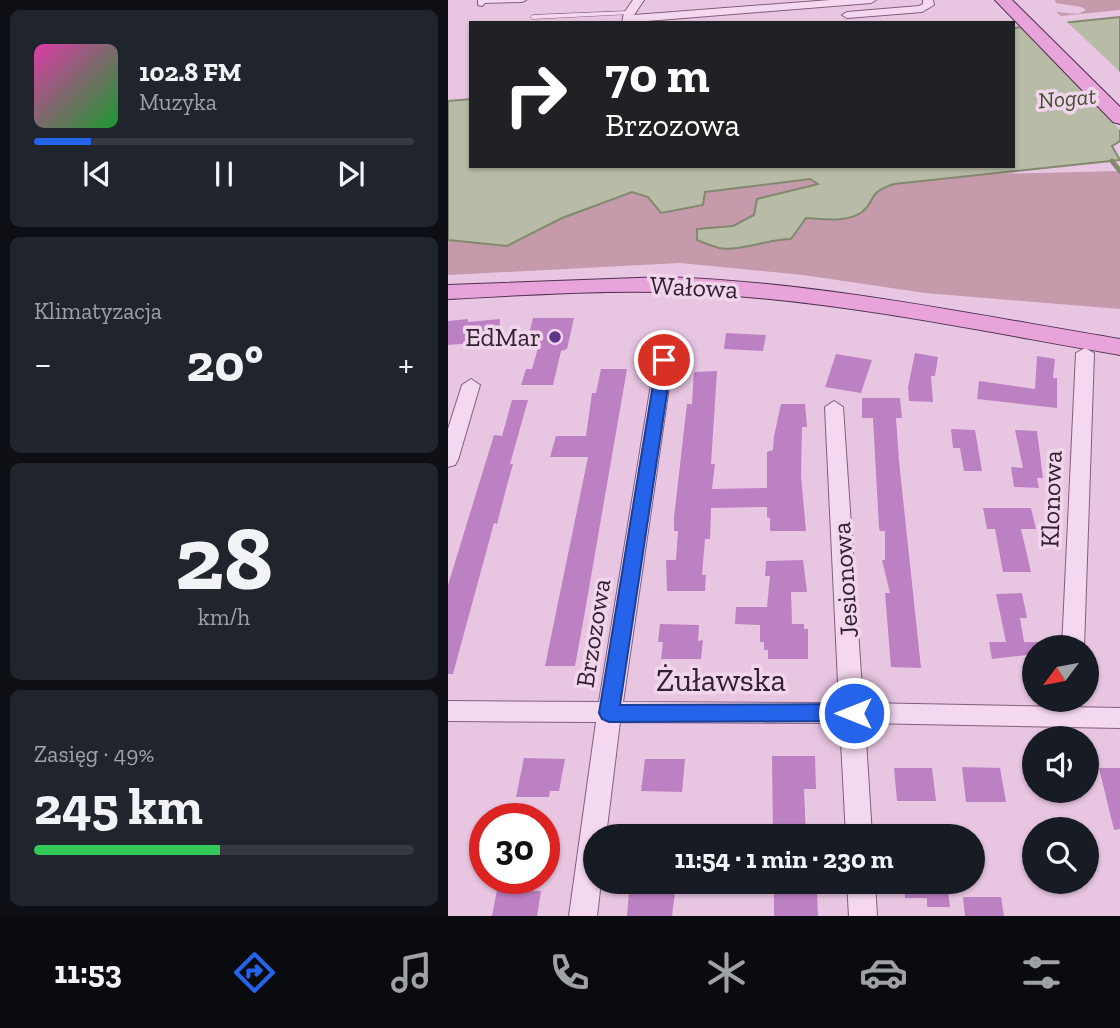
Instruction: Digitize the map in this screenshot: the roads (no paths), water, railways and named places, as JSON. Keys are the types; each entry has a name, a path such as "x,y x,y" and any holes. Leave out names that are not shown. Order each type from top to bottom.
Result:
{"main road":[{"path":"1003,0 1120,118"},
{"path":"1023,0 1120,94"},
{"name":"Wałowa","path":"448,292 573,285 692,286 783,293 938,315 1120,347"},
{"name":"Wałowa","path":"938,315 1120,329"}],"street":[{"path":"483,1 522,0"},
{"path":"628,18 639,0"},
{"path":"628,18 871,0"},
{"path":"832,16 922,9 929,5 928,0"},
{"path":"766,21 780,20"},
{"name":"Klonowa","path":"1074,635 1085,354"},
{"name":"Brzozowa","path":"583,916 609,713 664,360"},
{"path":"448,460 471,385"},
{"name":"Jesionowa","path":"834,407 859,824"},
{"name":"Żuławska","path":"448,711 854,713 1022,709"},
{"name":"Żuławska","path":"1091,712 1120,718"},
{"path":"862,894 863,916"}],"lane":[{"path":"533,17 628,18"}],"water":[{"name":"Nogat","path":"1120,17 1120,141 1112,146 1120,160 894,184 875,194 862,212 849,218 806,218 791,239 735,248 719,248 697,240 697,229 733,226 754,215 757,199 818,184 810,179 705,192 703,205 661,213 648,197 632,192 562,218 507,246 448,240 448,101 469,99 469,168 1015,168 1015,28"}],"waterway":[{"path":"1112,161 1120,171"}],"place":[{"name":"EdMar","path":"555,337"}]}
